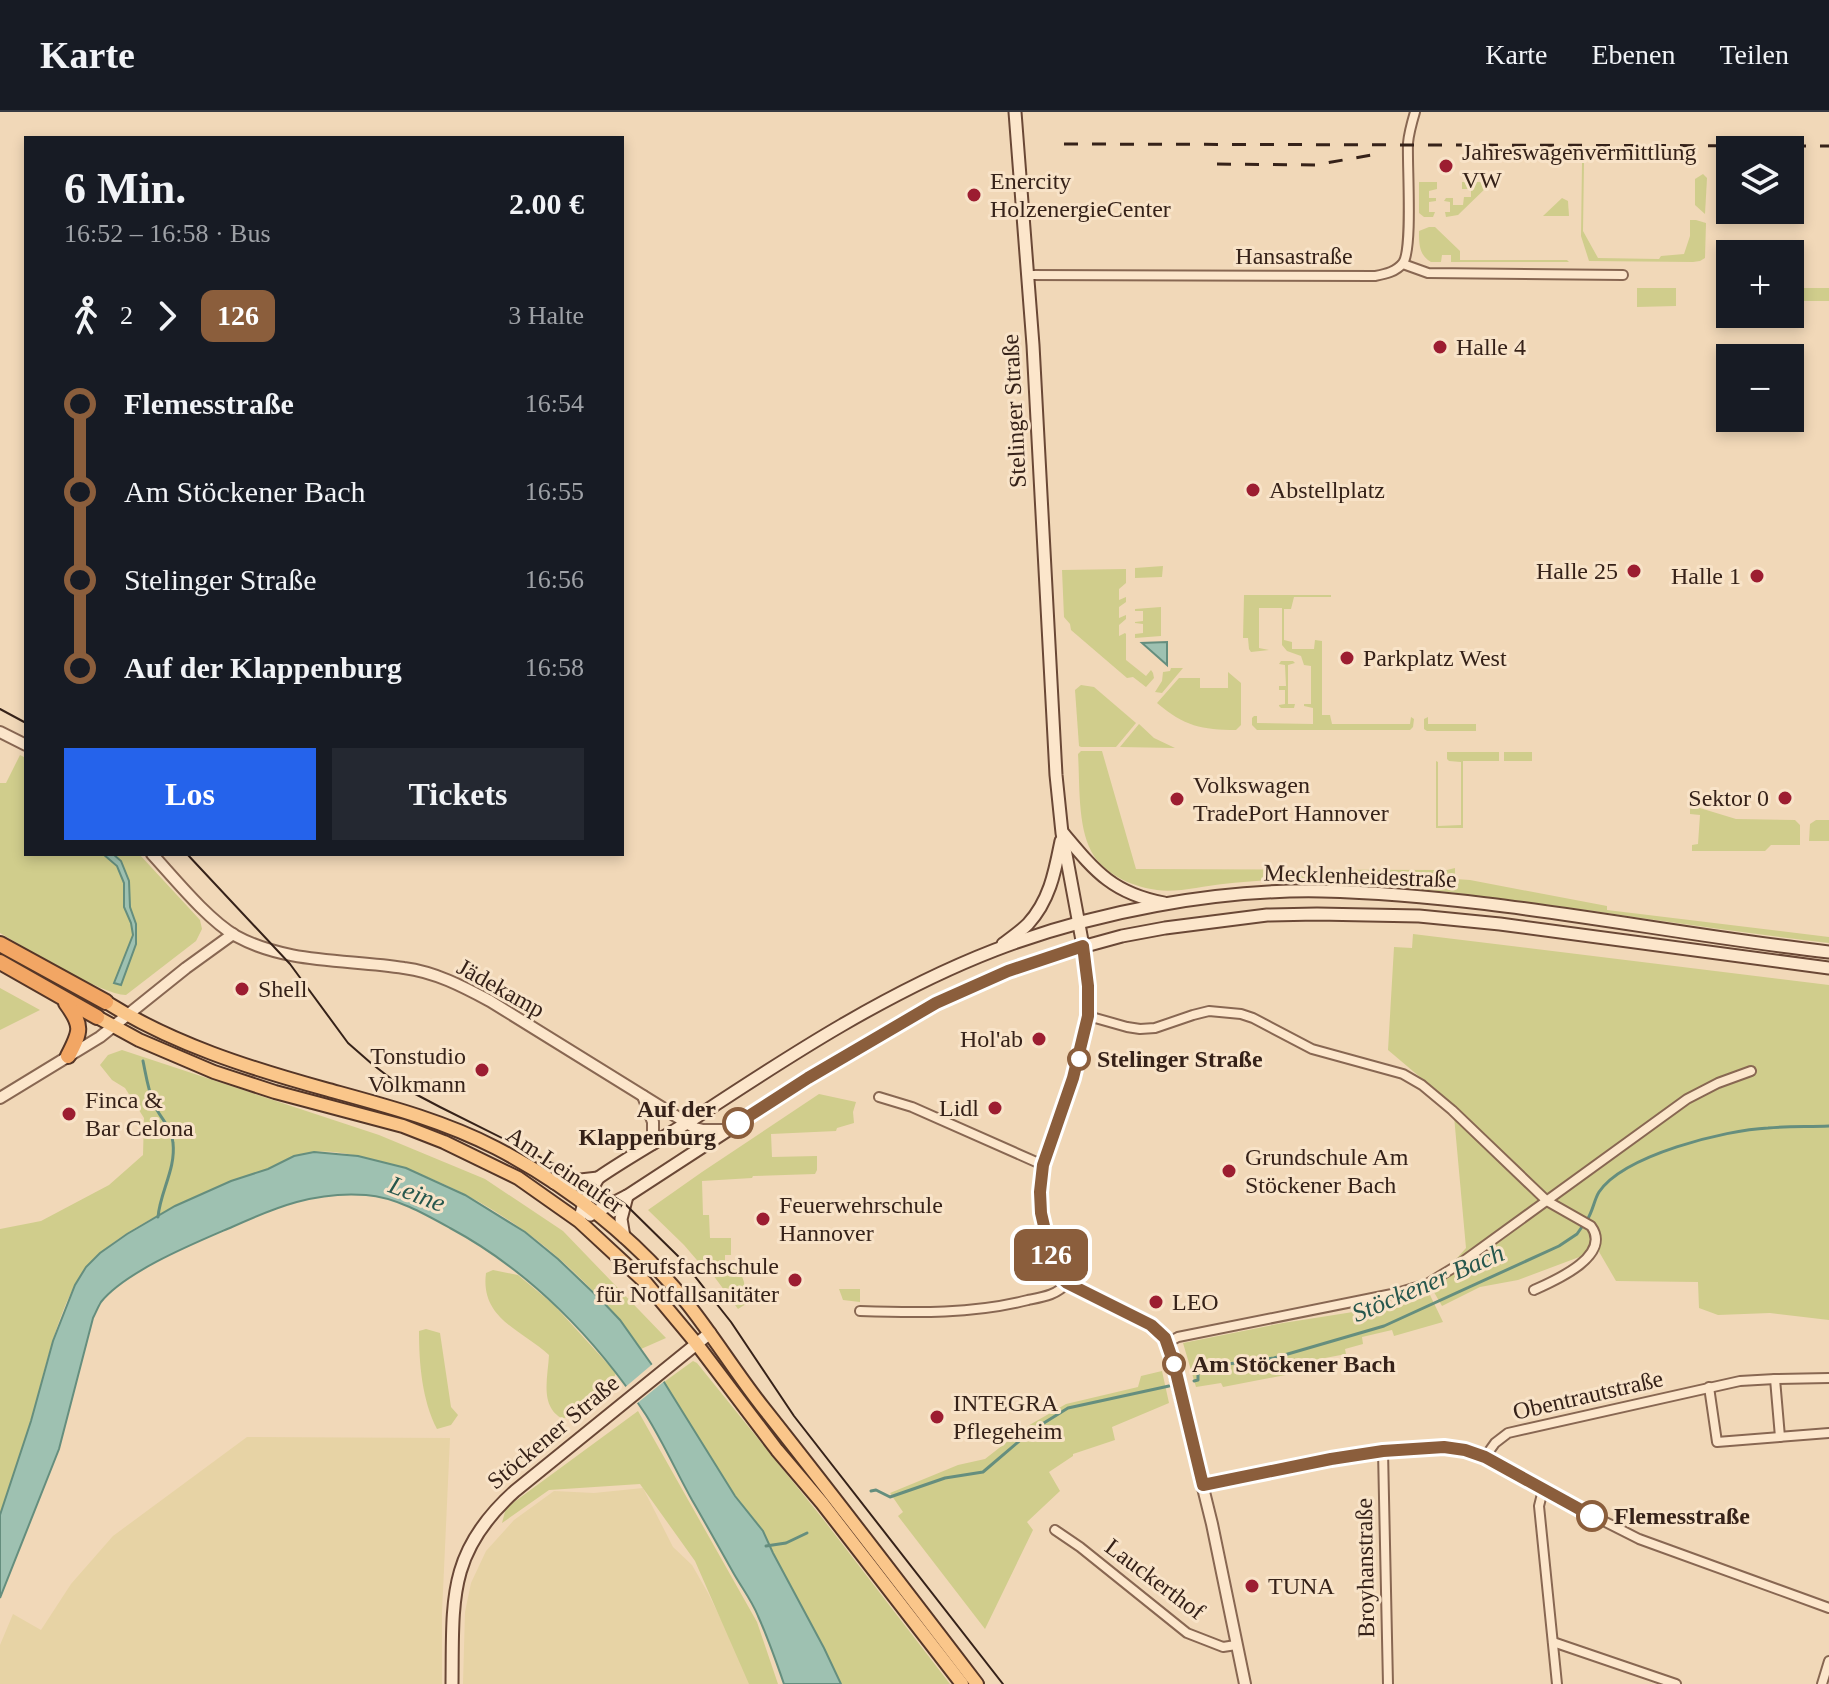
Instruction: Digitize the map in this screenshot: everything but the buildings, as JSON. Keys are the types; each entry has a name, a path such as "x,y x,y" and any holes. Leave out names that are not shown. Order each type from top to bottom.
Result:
{"highway":[{"name":"Am Leineufer","path":"0,944 106,1002"},
{"name":"Am Leineufer","path":"0,962 97,1017"},
{"path":"61,996 79,1026 77,1039 68,1056"}],"main road":[{"name":"Stelinger Straße","path":"1015,112 1028,275 1054,753 1062,833 1083,946"},
{"path":"1062,833 1104,879 1141,899 1170,904"},
{"path":"995,950 1027,925 1042,905 1054,877 1062,833"},
{"name":"Mecklenheidestraße","path":"579,1221 584,1203 598,1178 862,1014 925,981 995,950 1079,923 1170,904 1263,892 1319,891 1490,904 1755,944 1829,952"},
{"name":"Mecklenheidestraße","path":"579,1221 627,1196 808,1078 936,1003 1008,971 1122,936 1267,915 1419,916 1829,968"},
{"name":"Am Leineufer","path":"106,1002 163,1033 217,1055 279,1076 409,1112 452,1128 495,1147 596,1212 661,1273 686,1302 759,1402 977,1684"},
{"name":"Am Leineufer","path":"97,1017 150,1045 214,1072 275,1092 403,1126 444,1142 518,1178 579,1221 646,1283 696,1343 962,1684"},
{"path":"554,1183 598,1178"},
{"path":"624,1237 621,1219 627,1196"},
{"name":"Stöckener Straße","path":"452,1684 452,1614 457,1579 466,1553 484,1523 515,1491 710,1333"}],"street":[{"path":"1415,112 1408,145 1408,246 1403,264 1428,273 1623,275"},
{"name":"Hansastraße","path":"1028,275 1375,276 1391,273 1403,264"},
{"path":"0,732 24,744"},
{"name":"Jädekamp","path":"154,856 212,917 233,934 253,944 289,956 431,973 458,984 695,1128 726,1130"},
{"path":"0,1098 114,1027 233,934"},
{"path":"1083,946 1088,1016 1073,1078 1043,1165 1040,1192 1045,1232 1054,1268 1060,1277 1151,1325 1167,1343 1203,1485 1245,1684"},
{"path":"1088,1016 1140,1029 1155,1028 1209,1011 1241,1014 1312,1049 1403,1074 1422,1085 1547,1201 1595,1231 1595,1246 1591,1254 1564,1276 1534,1290"},
{"path":"1167,1343 1178,1337 1414,1289 1444,1275 1687,1099 1751,1071"},
{"path":"643,1096 653,1122 653,1144"},
{"path":"879,1097 912,1107 1043,1165"},
{"path":"860,1311 921,1313 987,1309 1055,1294 1067,1283"},
{"name":"Obentrautstraße","path":"1485,1457 1495,1443 1508,1433 1740,1381 1829,1378"},
{"path":"1775,1379 1780,1437"},
{"path":"1709,1387 1717,1442 1829,1433"},
{"path":"1203,1485 1383,1451 1444,1447 1465,1450 1485,1457 1639,1539 1829,1608"},
{"name":"Broyhanstraße","path":"1383,1451 1388,1684"},
{"path":"1543,1490 1539,1506 1557,1684"},
{"name":"Lauckerthof","path":"1055,1530 1187,1633 1223,1647 1236,1645"},
{"path":"1553,1642 1676,1684"},
{"path":"1822,1684 1829,1661"}],"shaded area":[{"path":"1582,163 1583,231 1598,258 1659,259 1661,256 1684,254 1690,236 1690,220 1696,220 1706,223 1705,258 1693,262 1589,261 1581,236"},
{"path":"1703,174 1707,178 1705,214 1695,205 1695,179"},
{"path":"1419,182 1437,182 1437,189 1429,191 1429,198 1436,198 1436,201 1429,202 1429,212 1435,212 1433,217 1424,217 1419,213"},
{"path":"1462,182 1492,182 1458,215 1446,217 1445,212 1450,212 1450,202 1444,201 1446,198 1453,198 1453,205 1463,205 1464,197 1471,197 1471,189 1462,189"},
{"path":"1562,198 1568,201 1569,216 1543,216"},
{"path":"1435,227 1460,251 1460,260 1569,262 1451,262 1451,255 1442,255 1441,262 1431,262 1422,253 1419,240 1419,231"},
{"path":"1637,288 1676,288 1676,306 1637,307"},
{"path":"1804,288 1829,288 1829,301 1804,301"},
{"path":"1163,566 1162,577 1135,578 1135,568"},
{"path":"1126,569 1126,583 1119,589 1119,600 1126,597 1126,602 1119,607 1119,618 1126,615 1126,619 1119,625 1119,636 1126,634 1126,660 1146,676 1151,670 1153,673 1154,678 1146,687 1133,677 1127,678 1071,630 1064,617 1062,570"},
{"path":"1244,595 1331,595 1294,597 1291,609 1284,609 1284,640 1292,642 1292,649 1314,649 1315,640 1322,641 1322,715 1330,715 1332,724 1410,724 1411,717 1414,719 1413,727 1410,730 1257,730 1252,725 1254,716 1257,716 1257,723 1313,724 1313,708 1304,706 1311,704 1311,666 1304,665 1301,656 1287,651 1282,645 1282,608 1259,608 1259,648 1269,650 1251,652 1248,638 1243,638"},
{"path":"1161,607 1161,636 1135,638 1135,634 1143,633 1143,624 1135,622 1143,621 1143,611 1135,609"},
{"path":"1281,661 1295,663 1288,665 1288,704 1295,704 1294,708 1279,706 1285,704 1285,690 1279,690 1279,686 1286,686 1285,665 1279,664"},
{"path":"1183,668 1162,693 1155,692 1162,681 1163,672"},
{"path":"1228,672 1241,683 1241,725 1236,730 1194,725 1157,703 1179,678 1200,678 1200,688 1228,688"},
{"path":"1081,685 1094,687 1136,723 1116,747 1079,746 1075,690"},
{"path":"1428,717 1428,724 1476,724 1476,731 1427,731 1424,729 1424,719"},
{"path":"1139,724 1154,738 1175,748 1120,747"},
{"path":"1081,751 1102,751 1136,869 1455,868 1455,879 1607,906 1607,910 1829,937 1829,943 1328,878 1223,884 1173,891 1139,886 1107,869 1094,856 1089,845 1080,806 1078,754"},
{"path":"1447,752 1499,752 1499,761 1463,761 1463,828 1436,828 1436,761 1438,826 1461,825 1461,762 1449,761"},
{"path":"1504,752 1532,752 1532,761 1504,761"},
{"path":"20,755 24,757 24,856 141,856 200,920 202,929 196,941 126,995 82,979 0,933 0,783 6,783"},
{"path":"1690,805 1736,819 1795,820 1800,825 1800,845 1771,845 1765,851 1692,851 1692,845 1698,844 1700,815 1690,814"},
{"path":"1816,820 1829,820 1829,841 1809,841 1810,824"},
{"path":"1413,934 1829,985 1829,1320 1770,1313 1718,1315 1699,1308 1698,1282 1616,1281 1598,1250 1518,1280 1480,1287 1442,1306 1431,1287 1466,1248 1453,1105 1388,1050 1394,947 1412,948"},
{"path":"0,988 40,1010 0,1030"},
{"path":"122,1050 379,1135 485,1179 563,1231 666,1338 641,1349 589,1287 559,1258 527,1233 456,1190 419,1174 356,1156 323,1152 303,1155 220,1186 152,1219 94,1258 75,1285 59,1321 0,1515 0,1229 41,1221 109,1185 143,1155 144,1118 125,1088 112,1080 100,1065 108,1055"},
{"path":"819,1094 856,1102 854,1123 836,1131 771,1134 772,1157 817,1156 815,1174 702,1181 703,1215 709,1215 710,1238 731,1238 731,1255 725,1255 725,1262 738,1265 744,1282 746,1304 738,1309 705,1264 702,1266 648,1210"},
{"path":"493,1270 518,1275 554,1305 616,1373 601,1394 563,1419 555,1414 548,1399 549,1355 505,1322 490,1302 486,1273"},
{"path":"839,1289 860,1289 860,1302 843,1300"},
{"path":"1430,1295 1443,1322 1394,1336 1392,1330 1362,1337 1363,1344 1345,1349 1346,1354 1299,1363 1301,1372 1223,1387 1221,1383 1196,1387 1183,1343 1283,1323 1353,1312 1354,1316"},
{"path":"426,1329 440,1333 451,1407 458,1415 451,1425 437,1429 428,1406 421,1368 419,1331"},
{"path":"693,1361 823,1519 950,1684 841,1684 763,1531 735,1496 664,1382"},
{"path":"1162,1371 1169,1403 1112,1427 1115,1440 1073,1454 1049,1472 1060,1491 1027,1522 1033,1530 985,1629 898,1516 903,1512 890,1493 958,1465 985,1459 1026,1427 1066,1404 1138,1387 1141,1376"},
{"path":"638,1411 757,1622 778,1684 749,1684 695,1561 640,1484 549,1490 502,1523 506,1508"},
{"path":"247,1437 450,1438 442,1684 0,1684 0,1645 13,1614 41,1630 71,1584 113,1536"},
{"path":"643,1488 673,1547 692,1565 708,1593 753,1684 463,1684 465,1612 471,1583 486,1551 514,1520 554,1491 594,1493"}],"water":[{"path":"1167,642 1167,665 1142,643"},
{"path":"105,856 115,856 121,861 129,881 130,907 136,924 136,944 121,985 114,983 133,935 124,907 124,883 117,866"},
{"name":"Leine","path":"314,1152 358,1156 406,1168 465,1195 525,1232 602,1301 620,1320 664,1382 735,1496 763,1531 841,1684 784,1684 753,1605 652,1425 606,1360 559,1309 479,1245 410,1207 366,1195 313,1198 264,1213 162,1259 127,1279 101,1302 93,1318 59,1449 0,1598 0,1515 53,1341 75,1285 86,1267 127,1234 175,1206 294,1156"}],"pier":[{"path":"655,1362 667,1379 635,1405 623,1389"}],"waterway":[{"path":"143,1061 152,1099 173,1143 172,1162 158,1217"},
{"name":"Stöckener Bach","path":"1587,1220 1599,1192 1612,1179 1652,1156 1702,1139 1749,1130 1829,1126"},
{"name":"Stöckener Bach","path":"1194,1381 1198,1380 1198,1366 1212,1362 1228,1364 1274,1358 1384,1326 1559,1246 1577,1234 1584,1224"},
{"name":"Stöckener Bach","path":"871,1491 876,1490 890,1497 945,1478 983,1472 1031,1431 1068,1408 1169,1386"},
{"name":"Stöckener Bach","path":"766,1546 786,1543 807,1533"}],"tram line":[{"path":"0,709 24,722"},
{"path":"189,856 290,964 348,1043 372,1064 402,1087 594,1184 624,1203 682,1260 731,1322 794,1416 1003,1684"}],"railway":[{"path":"1064,144 1829,146"},
{"path":"1217,164 1315,165 1383,153"}],"bus line":[{"name":"126","path":"738,1123 936,1003 1008,971 1083,946 1088,1016 1079,1059 1043,1165 1040,1192 1045,1232 1054,1268 1060,1277 1151,1325 1165,1338 1203,1485 1331,1459 1383,1451 1444,1447 1485,1457 1592,1516"}],"place":[{"name":"Jahreswagenvermittlung VW","path":"1446,166"},
{"name":"Enercity HolzenergieCenter","path":"974,195"},
{"name":"Halle 4","path":"1440,347"},
{"name":"Abstellplatz","path":"1253,490"},
{"name":"Halle 25","path":"1634,571"},
{"name":"Halle 1","path":"1757,576"},
{"name":"Parkplatz West","path":"1347,658"},
{"name":"Sektor 0","path":"1785,798"},
{"name":"Volkswagen TradePort Hannover","path":"1177,799"},
{"name":"Shell","path":"242,989"},
{"name":"Hol'ab","path":"1039,1039"},
{"name":"Stelinger Straße","path":"1079,1059"},
{"name":"Tonstudio Volkmann","path":"482,1070"},
{"name":"Lidl","path":"995,1108"},
{"name":"Finca & Bar Celona","path":"69,1114"},
{"name":"Auf der Klappenburg","path":"738,1123"},
{"name":"Grundschule Am Stöckener Bach","path":"1229,1171"},
{"name":"Feuerwehrschule Hannover","path":"763,1219"},
{"name":"Berufsfachschule für Notfallsanitäter","path":"795,1280"},
{"name":"LEO","path":"1156,1302"},
{"name":"Am Stöckener Bach","path":"1174,1364"},
{"name":"INTEGRA Pflegeheim","path":"937,1417"},
{"name":"Flemesstraße","path":"1592,1516"},
{"name":"TUNA","path":"1252,1586"}]}
